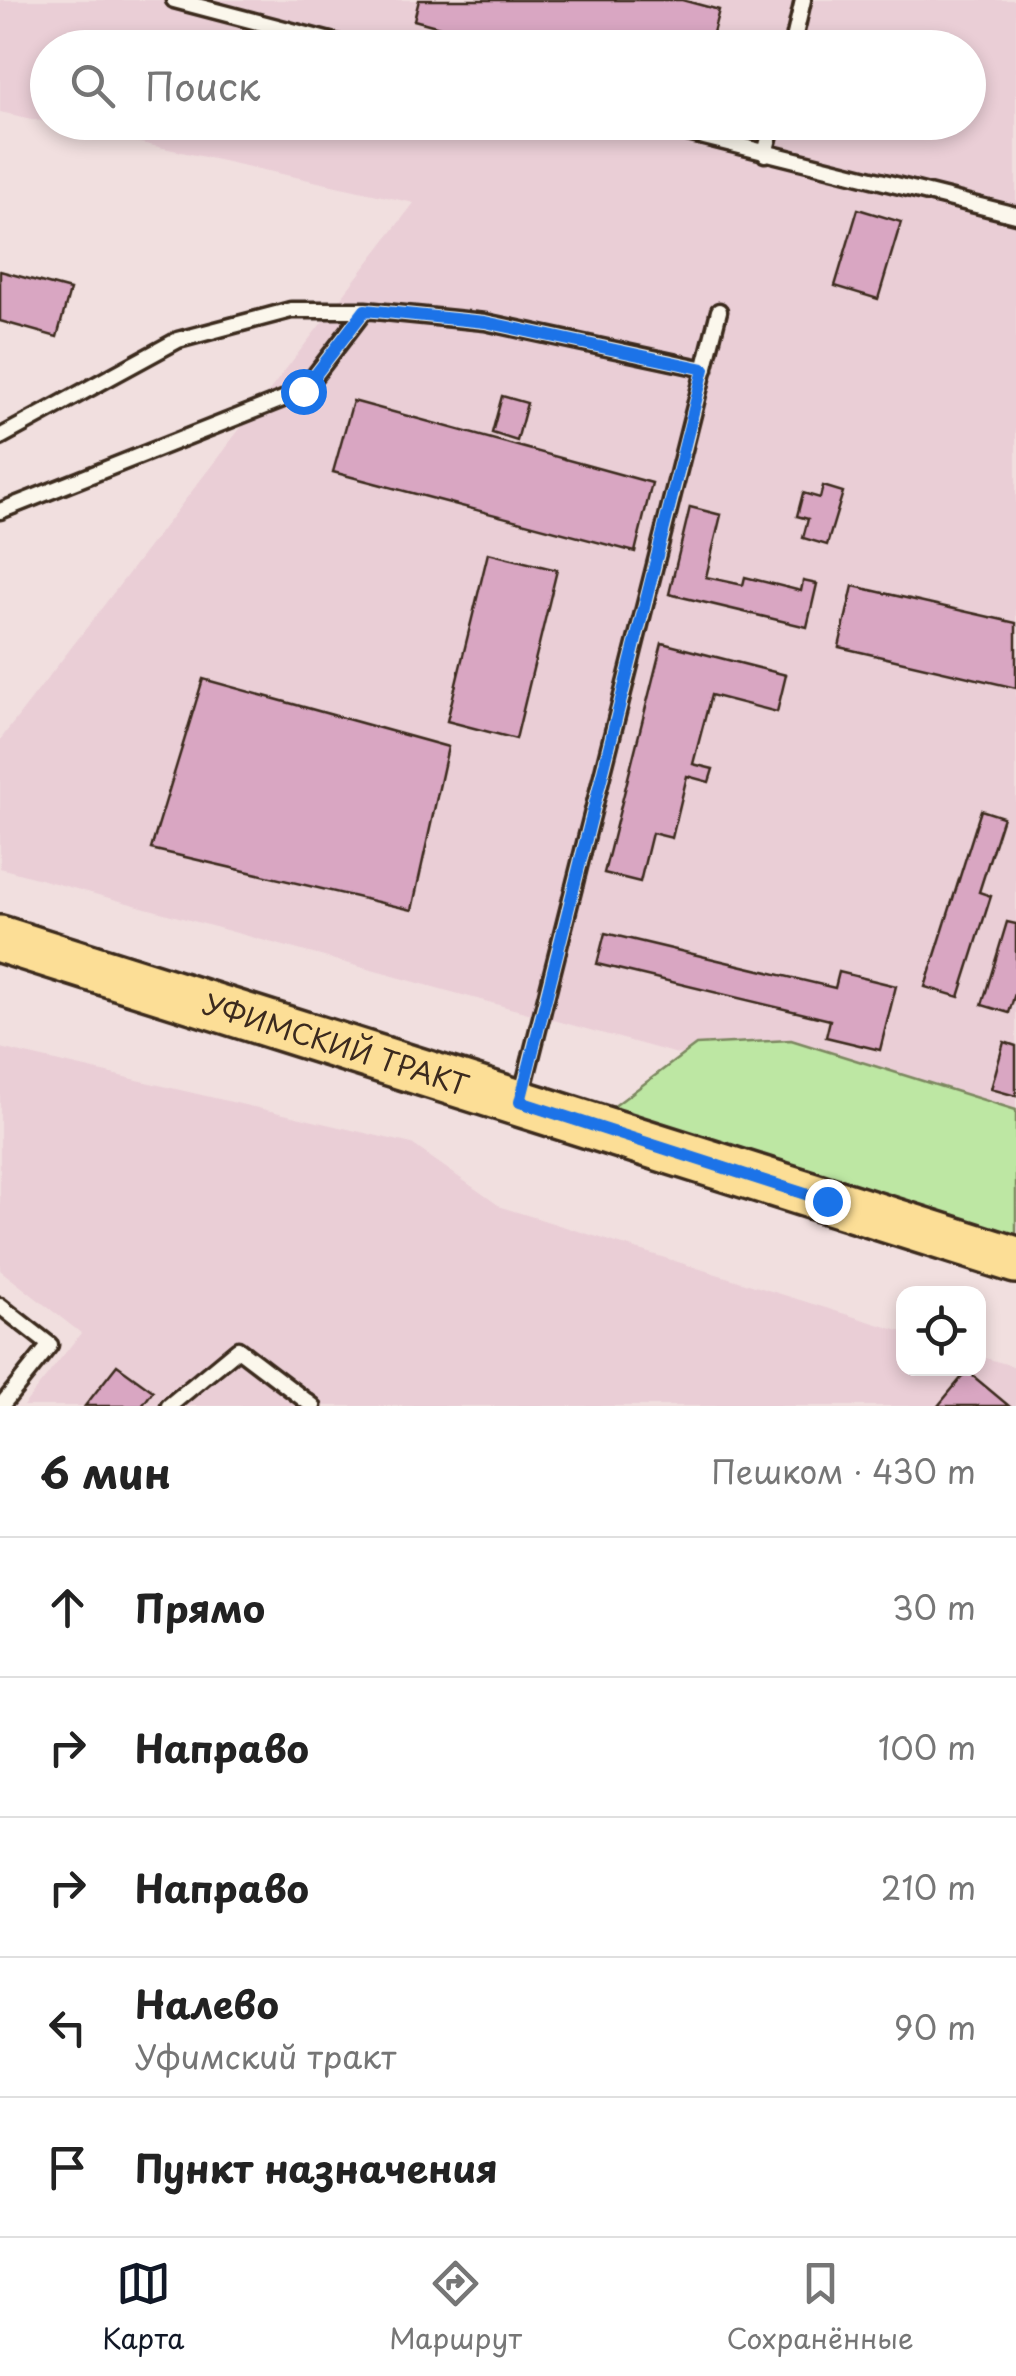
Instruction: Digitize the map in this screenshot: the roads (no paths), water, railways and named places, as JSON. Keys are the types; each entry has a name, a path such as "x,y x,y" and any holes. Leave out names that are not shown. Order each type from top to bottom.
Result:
{"main road":[{"name":"УФИМСКИЙ ТРАКТ","path":"0,939 1016,1260"}],"lane":[{"path":"174,0 288,30"},
{"path":"796,30 803,0"},
{"path":"713,140 1016,215"},
{"path":"766,154 769,140"},
{"path":"0,436 178,340 291,310 365,310 485,322 704,369"},
{"path":"0,511 303,391 365,310"},
{"path":"520,1102 720,311"},
{"path":"0,1306 50,1345 1,1406"},
{"path":"168,1406 238,1349 313,1406"}]}
